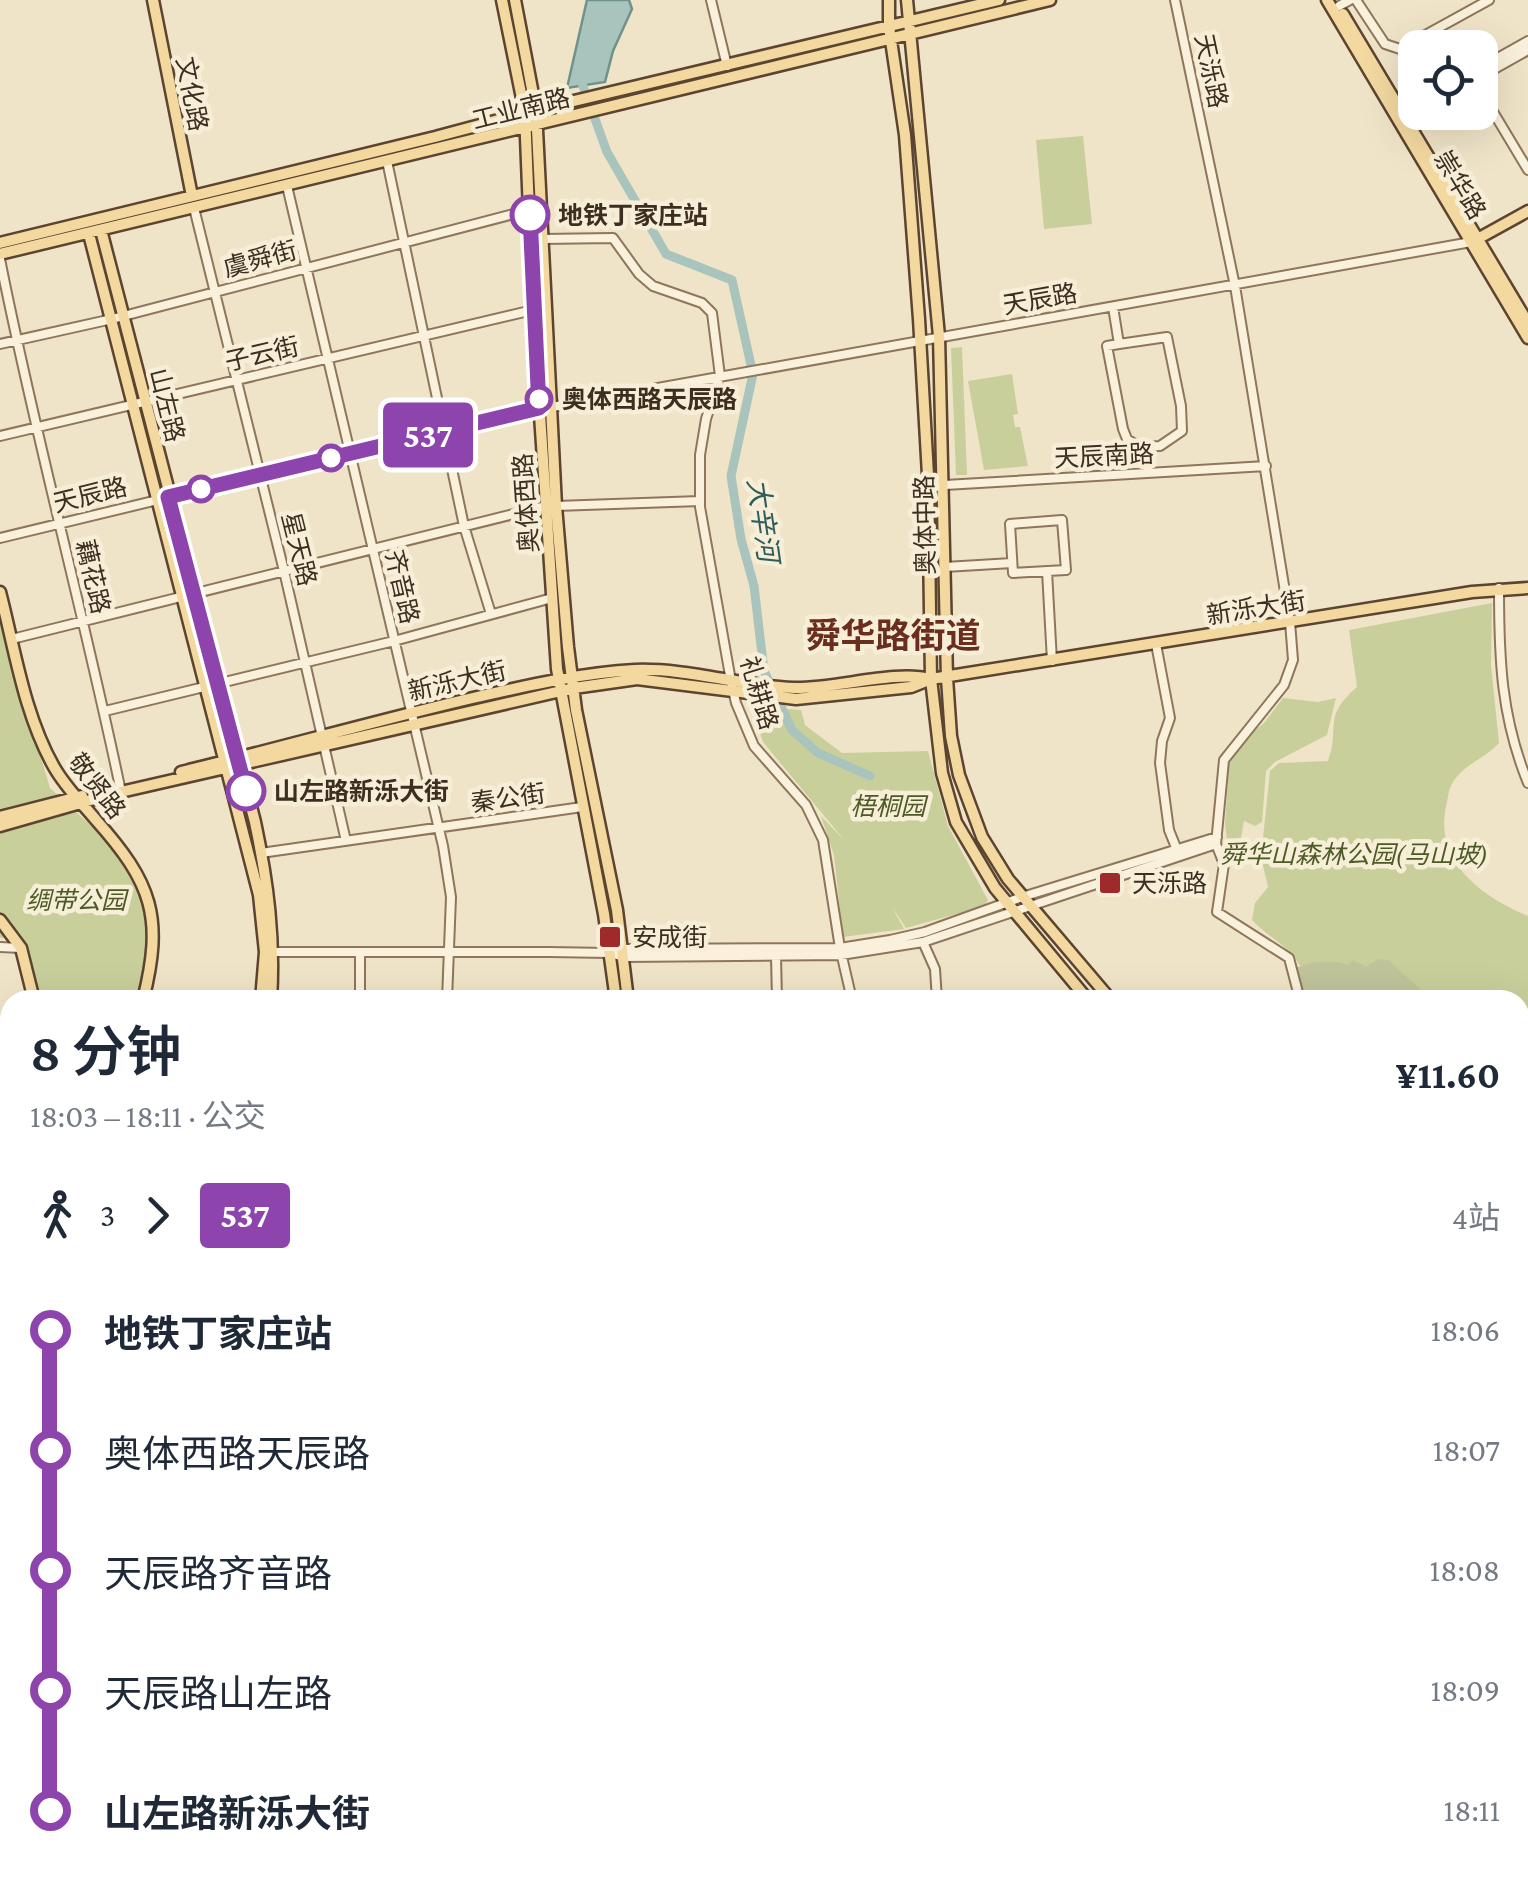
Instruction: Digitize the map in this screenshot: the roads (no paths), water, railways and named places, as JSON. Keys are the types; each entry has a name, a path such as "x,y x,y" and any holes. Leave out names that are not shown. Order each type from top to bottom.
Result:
{"main road":[{"name":"文化路","path":"153,0 193,202"},
{"name":"奥体西路","path":"502,0 530,111"},
{"name":"奥体西路","path":"515,0 530,111 539,408 573,682 627,990"},
{"name":"奥体中路","path":"889,0 920,339 928,474 930,679 942,773 956,822 968,846 1011,907 1080,990"},
{"name":"奥体中路","path":"907,0 938,336 951,736 968,807 982,838 1026,901 1103,990"},
{"name":"工业南路","path":"908,28 1000,0"},
{"name":"工业南路","path":"0,257 530,111 1050,0"},
{"name":"崇华路","path":"1327,0 1474,242 1528,322"},
{"name":"崇华路","path":"1345,2 1398,104"},
{"name":"工业南路","path":"0,243 287,186 530,128 891,32"},
{"name":"奥体西路","path":"530,128 542,239 552,407 552,598 559,684 615,990"},
{"name":"崇华路","path":"1412,130 1528,338"},
{"name":"天辰路","path":"1474,242 1528,211"},
{"name":"山左路","path":"95,232 212,685 238,762 261,853 269,890 271,990"},
{"name":"新泺大街","path":"754,689 773,685 836,687 912,674 947,678 1499,588 1528,588"},
{"name":"敬贤路","path":"0,592 34,723 53,765 77,800 128,857 146,892 154,950 144,990"},
{"name":"新泺大街","path":"0,817 559,684 637,680 732,686 792,698 911,687 930,679"},
{"name":"山左路","path":"212,685 226,765 270,952 263,990"},
{"name":"新泺大街","path":"238,762 254,762 322,741"},
{"name":"新泺大街","path":"0,826 120,786 226,765"},
{"path":"0,920 21,948 32,990"}],"street":[{"path":"711,0 727,66"},
{"name":"天泺路","path":"1175,0 1236,286 1293,660 1284,685 1224,760 1217,803 1216,840 1224,864 1217,912 1289,958 1297,990"},
{"path":"1345,2 1385,44 1400,49 1489,0"},
{"path":"1498,58 1528,41"},
{"path":"1498,68 1528,50"},
{"path":"1498,120 1528,170"},
{"path":"387,161 464,526 491,614"},
{"name":"齐音路","path":"287,186 438,828 451,897 447,990"},
{"name":"星天路","path":"193,202 346,841"},
{"name":"虞舜街","path":"0,344 530,210"},
{"path":"542,239 613,238 638,274 653,286 702,303 712,314 720,376"},
{"name":"天辰路","path":"552,407 1474,242"},
{"name":"藕花路","path":"0,257 34,428 60,523 120,786"},
{"path":"1112,307 1119,344"},
{"name":"子云街","path":"0,436 534,310"},
{"path":"1167,336 1182,431 1160,446 1139,448 1123,429 1107,346 1119,344 1167,336"},
{"name":"礼耕路","path":"720,376 706,419 700,455 700,501 732,686 754,746 812,814 828,860 840,952 850,990"},
{"name":"天辰路","path":"0,538 539,408"},
{"path":"1146,447 1148,473"},
{"name":"天辰南路","path":"944,485 1266,466"},
{"path":"12,639 551,506 700,501"},
{"path":"1062,520 1066,570 1013,574 1012,563 1010,524 1062,520"},
{"path":"946,567 1012,563"},
{"path":"1047,571 1052,660"},
{"path":"1499,588 1502,696 1514,747 1528,783"},
{"path":"104,711 394,641 552,598"},
{"path":"1156,644 1170,718 1160,763 1168,830 1177,850"},
{"name":"秦公街","path":"261,853 582,807"},
{"path":"623,952 776,956 922,942 1026,901 1216,840"},
{"path":"1026,901 1216,840"},
{"path":"270,952 840,952 1011,907"},
{"path":"922,942 935,969 936,990"},
{"path":"0,948 21,948"},
{"path":"360,952 360,990"},
{"path":"776,956 776,990"}],"water":[{"path":"587,0 629,0 632,9 613,51 605,82 567,88"}],"waterway":[{"name":"大辛河","path":"579,75 607,152 666,254 732,280 753,374 731,476 741,539 754,586 764,671 792,730 818,753 870,776"}],"place":[{"name":"地铁丁家庄站","path":"530,215"},
{"name":"奥体西路天辰路","path":"539,399"},
{"name":"山左路新泺大街","path":"246,791"},
{"name":"天泺路","path":"1110,883"},
{"name":"安成街","path":"610,937"}],"district":[{"name":"舜华路街道","path":"893,636"}],"park label":[{"name":"梧桐园","path":"888,806"},
{"name":"舜华山森林公园(马山坡)","path":"1354,854"},
{"name":"绸带公园","path":"76,900"}]}
